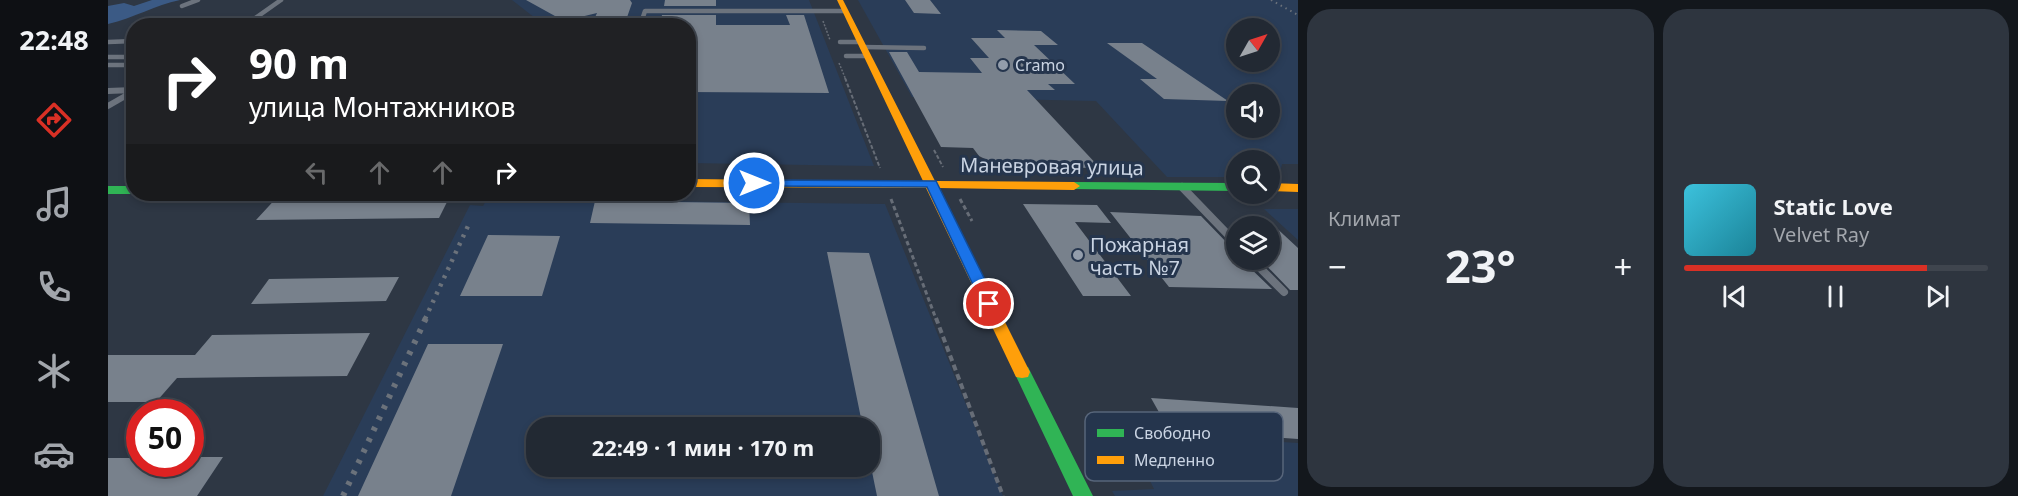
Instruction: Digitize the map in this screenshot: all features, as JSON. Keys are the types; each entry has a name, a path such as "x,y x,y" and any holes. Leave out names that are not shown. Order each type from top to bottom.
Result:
{"street":[{"path":"843,6 1083,496"},
{"name":"Маневровая улица","path":"696,183 1226,187"},
{"path":"1280,188 1298,188"},
{"path":"108,190 126,190"}],"lane":[{"path":"182,6 198,0"},
{"path":"255,18 280,0"},
{"path":"643,18 645,11 819,11 843,6"},
{"path":"108,42 126,41"},
{"path":"840,42 862,48 924,48"},
{"path":"846,56 862,48"},
{"path":"108,57 126,57"},
{"path":"108,65 126,65"},
{"path":"108,91 126,91"},
{"path":"108,106 126,96"},
{"path":"1182,186 1226,232"},
{"path":"1262,270 1284,292"}],"path":[{"path":"819,11 831,43"},
{"path":"839,64 880,168"},
{"path":"959,197 972,221"},
{"path":"891,198 1003,496"}],"shaded area":[{"path":"152,0 180,0 108,24 108,6 124,3 134,6"},
{"path":"512,0 809,0 874,166 696,163 696,18 535,18"},
{"path":"858,0 1298,0 1298,164 1282,164 1280,173 1280,150 1226,150 1226,177 1167,177 1096,101 912,97"},
{"path":"486,201 646,201 885,204 1003,496 323,496 470,205 483,206"},
{"path":"1264,209 1298,209 1298,240 1280,224 1280,216 1272,216"},
{"path":"1283,442 1298,443 1298,496 1115,496 1112,491 1154,489 1150,481 1283,481"}],"building":[{"path":"526,0 630,0 632,3 627,18 595,18 597,13 576,18 559,18"},
{"path":"665,0 716,0 716,6 664,6"},
{"path":"905,0 930,0 941,14 914,13"},
{"path":"662,15 716,15 716,25 790,25 786,15 804,15 829,93 696,92 696,18 661,18"},
{"path":"997,30 1041,31 1058,45 1034,45 1075,84 1048,84 1055,90 1027,90 1100,168 1012,167 995,164 979,156 973,148 941,147 889,52 907,52 919,72 982,73 970,58 989,58 971,38 1005,38"},
{"path":"1107,43 1142,43 1226,101 1164,99 1140,79 1157,79"},
{"path":"274,201 448,201 439,218 256,220"},
{"path":"595,201 749,203 750,225 590,223"},
{"name":"Пожарная часть №7","path":"1023,204 1097,205 1111,223 1075,222 1131,296 1083,296"},
{"path":"1110,212 1201,216 1226,242 1226,270 1252,270 1272,289 1169,287"},
{"path":"1280,231 1298,248 1298,290 1290,290 1271,270 1280,270"},
{"path":"488,235 560,236 542,296 460,296"},
{"path":"827,252 869,253 939,496 877,496 873,477 880,477 880,417 861,417"},
{"path":"399,277 386,301 251,304 269,279"},
{"path":"370,333 347,376 177,378 159,399 126,399 126,402 108,402 108,355 195,355 212,335"},
{"path":"428,344 503,344 451,496 358,496"},
{"path":"1151,398 1298,408 1298,439 1283,438 1283,412 1159,412"},
{"path":"204,457 223,457 197,496 108,496 108,458 126,458 126,477 204,477"}],"railway":[{"path":"1271,0 1298,15"},
{"path":"425,319 468,226"},
{"path":"343,496 426,318"}],"traffic: fast":[{"path":"1074,186 1226,187"},
{"path":"108,190 126,190"},
{"path":"1022,372 1083,496"}],"traffic: slow":[{"path":"840,0 1022,372"},
{"path":"696,183 1074,186"},
{"path":"1280,187 1298,188"}],"place":[{"name":"Cramo","path":"1003,65"},
{"name":"Пожарная часть №7","path":"1078,255"}],"route":[{"path":"754,183 931,184 989,304"}]}
